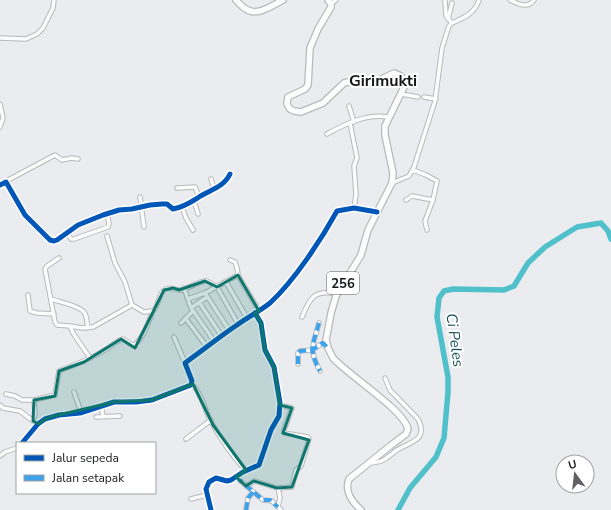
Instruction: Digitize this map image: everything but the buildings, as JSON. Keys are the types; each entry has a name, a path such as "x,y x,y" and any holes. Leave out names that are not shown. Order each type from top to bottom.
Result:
{"main road":[{"path":"236,0 246,9 255,12 281,0"},
{"name":"256","path":"328,348 326,340 327,332 337,294 361,255 367,232 392,183 393,173 385,126 388,117 405,87 401,76 394,74 375,82 353,81 344,83 326,100 310,109 298,112 292,111 288,108 288,97 305,89 308,85 310,48 333,1"},
{"path":"328,348 336,361 391,407 408,426 406,434 349,479 347,483 350,498 361,510"}],"street":[{"path":"0,38 26,39 37,34 43,28 53,8 54,0"},
{"path":"445,0 446,14 452,23"},
{"path":"392,183 409,176 413,170 436,99 442,48 449,26 470,14 477,7 479,0"},
{"path":"510,0 526,5 531,4 534,0"},
{"path":"448,19 452,3"},
{"path":"401,94 418,97"},
{"path":"424,97 436,99"},
{"path":"0,104 3,118 0,127"},
{"path":"349,106 357,158 354,166 356,195 354,208"},
{"path":"327,134 342,126 377,116 388,117"},
{"path":"0,185 55,155 62,160 72,158 78,159"},
{"path":"413,170 423,173 436,180 433,200 425,221 426,230"},
{"path":"6,182 24,215 50,240 55,241 78,225 119,210 162,204 167,204 174,209 182,207 214,190 226,180 230,174"},
{"path":"211,179 214,190"},
{"path":"177,188 195,187 199,197"},
{"path":"406,200 411,196 433,200"},
{"path":"140,197 144,227"},
{"path":"194,201 198,214"},
{"path":"182,207 193,230"},
{"path":"185,363 214,342 221,335 257,312 272,300 291,279 337,211 354,208 377,212"},
{"path":"67,233 71,239 74,239 108,227 109,223 107,214"},
{"path":"107,236 115,263 124,279 132,305 144,312 153,311"},
{"path":"59,258 45,269 56,325 88,328 132,305"},
{"path":"211,510 206,489 211,480 216,478 227,481 260,463 271,430 279,416 280,405 274,367 265,350 261,323 238,275 237,266 230,260"},
{"path":"181,323 206,295 238,275"},
{"path":"6,394 15,396 21,400 34,400 55,395 59,371 90,358 112,346 121,339 132,345 137,343 146,328 164,290 173,288 179,290 204,281 211,282 217,287 238,324"},
{"path":"226,282 247,318"},
{"path":"184,288 192,309 214,342"},
{"path":"302,317 309,302 315,295 325,292 337,294"},
{"path":"28,295 30,311 37,314 54,314"},
{"path":"188,299 206,295"},
{"path":"206,295 229,330"},
{"path":"51,299 82,310 85,314 88,328"},
{"path":"199,302 221,335"},
{"path":"186,319 207,347"},
{"path":"319,323 312,350 312,356 320,371"},
{"path":"70,326 90,358"},
{"path":"174,337 192,384 200,394 211,420 231,453 246,471"},
{"path":"298,364 299,352 301,350 312,350 323,343 328,348"},
{"path":"368,464 382,462 397,450 416,440 420,433 420,424 418,419 390,390 385,378"},
{"path":"23,442 41,421 50,417 81,412 114,402 152,400 192,384"},
{"path":"74,392 81,412"},
{"path":"33,421 35,414 34,400"},
{"path":"246,486 255,481 278,488 292,487 296,470 301,465 309,440 308,437 284,433 292,408 280,405"},
{"path":"0,406 3,408 20,411 38,424"},
{"path":"101,406 103,416"},
{"path":"96,417 120,416"},
{"path":"186,439 211,420"},
{"path":"0,456 5,452 16,448"},
{"path":"236,477 263,500 272,501 279,508"},
{"path":"278,488 280,498 279,508"},
{"path":"246,510 248,498 253,492"},
{"path":"191,499 207,495"}],"highlighted area":[{"path":"238,275 259,311 255,313 261,323 265,350 274,367 280,405 292,408 283,433 309,440 292,487 277,488 254,481 246,486 236,477 246,470 213,425 193,384 152,400 114,402 50,417 38,424 33,421 34,400 55,396 59,371 84,362 121,339 135,348 164,290 173,288 179,290 205,281 217,287"}],"waterway":[{"name":"Ci Peles","path":"398,510 410,488 436,457 444,438 448,377 437,317 439,298 444,291 453,289 504,290 514,286 528,263 545,247 577,227 601,223 608,231 611,239"}],"marked path":[{"path":"319,323 313,352 316,364 320,371"},
{"path":"298,364 298,353 300,351 312,350 323,343 328,348"},
{"path":"236,477 263,500 270,500 278,507"},
{"path":"246,510 248,498 253,492"}],"cycle path":[{"path":"0,185 6,182 25,215 50,240 54,241 78,225 119,210 162,204 167,204 173,209 181,207 216,188 224,182 230,174"},
{"path":"23,442 38,424 45,419 59,415 80,413 114,402 152,400 191,385 192,381 185,363 270,303 306,260 337,211 354,208 377,212"},
{"path":"211,510 206,489 209,482 216,478 227,481 231,480 243,472 259,465 271,430 279,416 280,403 274,367 265,350 261,323 255,313"}],"district":[{"name":"Girimukti","path":"383,80"}]}
